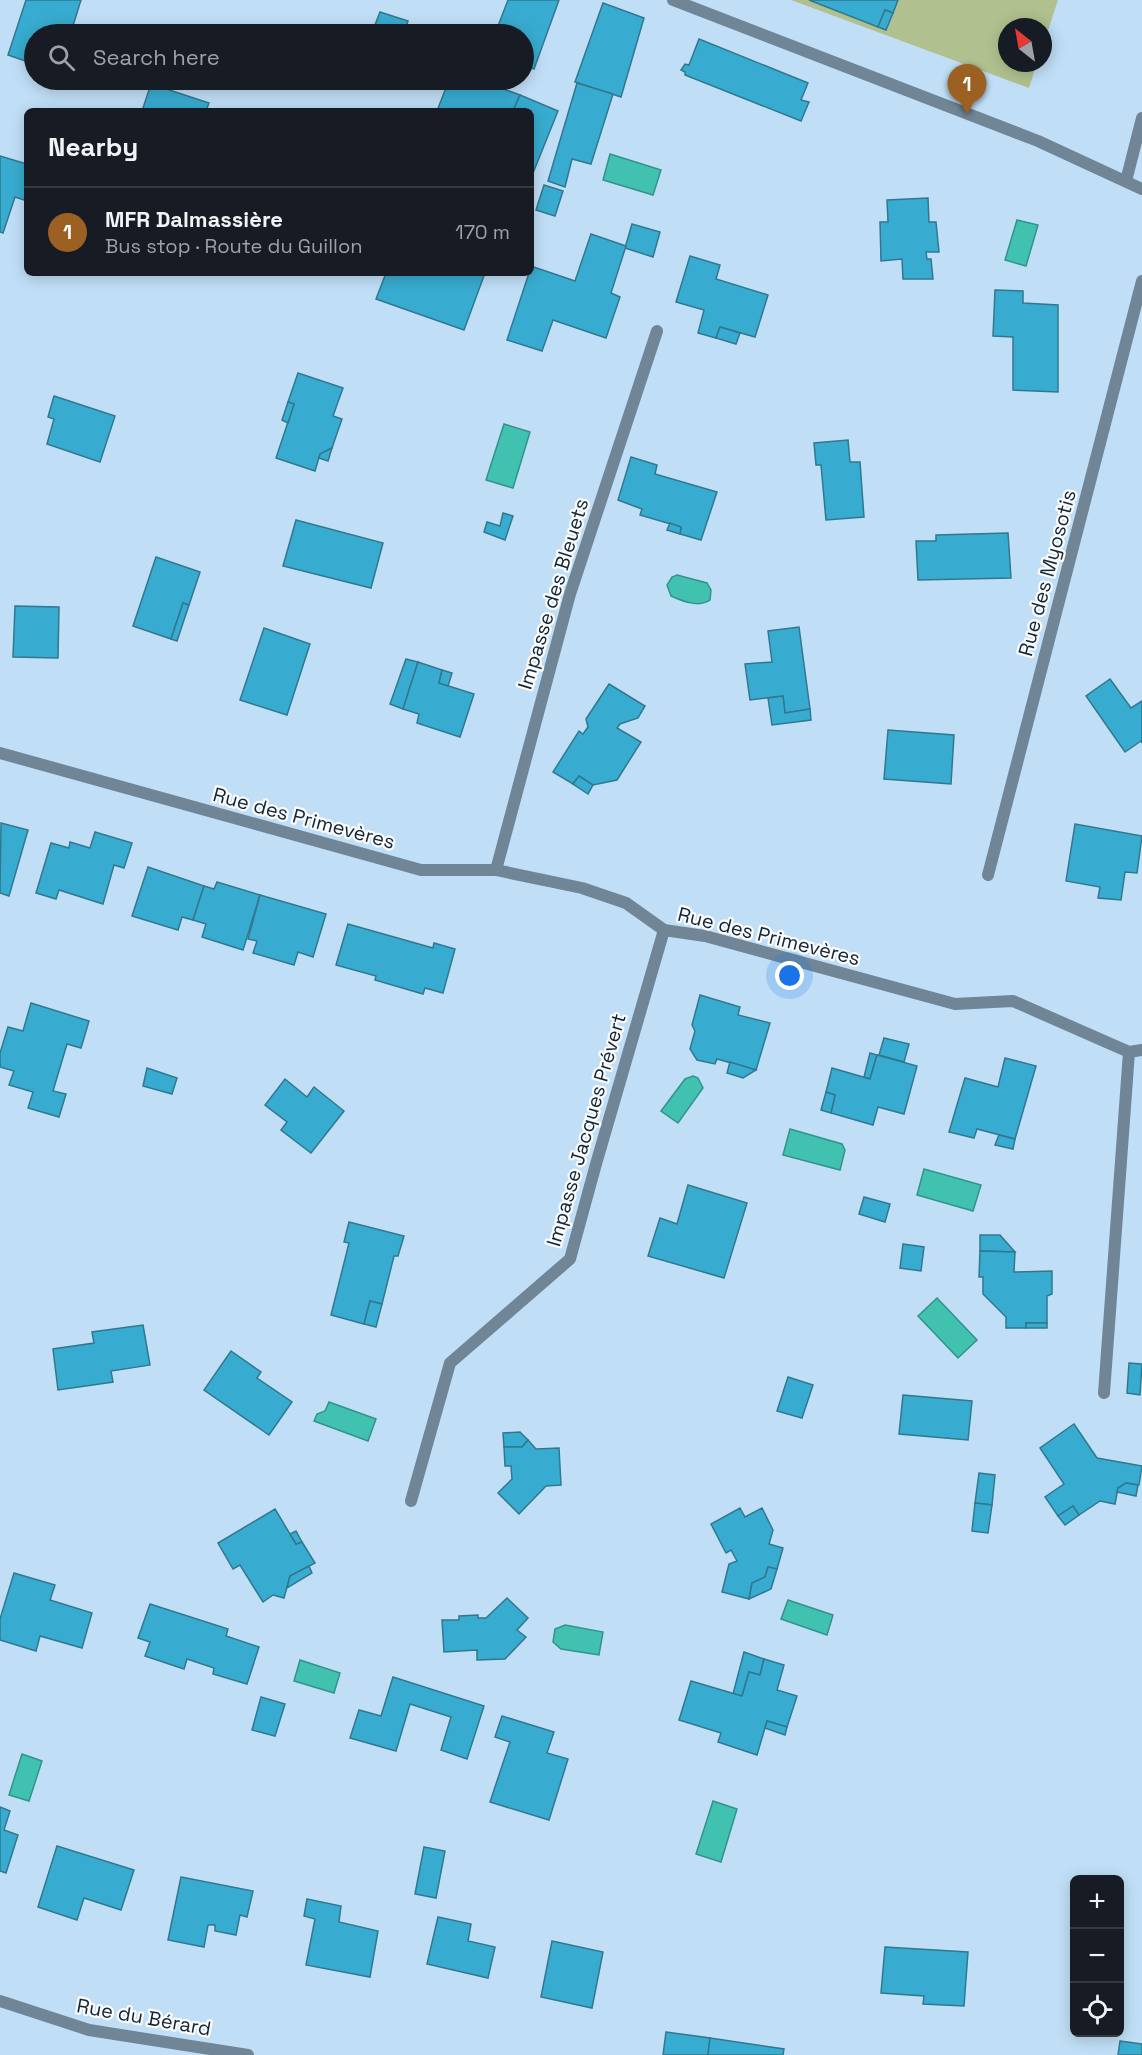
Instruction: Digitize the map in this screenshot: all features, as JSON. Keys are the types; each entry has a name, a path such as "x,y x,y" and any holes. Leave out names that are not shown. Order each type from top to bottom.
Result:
{"street":[{"path":"673,0 1038,141 1142,189"},
{"path":"1125,182 1142,118"},
{"name":"Rue des Myosotis","path":"988,875 1142,281"},
{"name":"Impasse des Bleuets","path":"496,870 570,594 657,331"},
{"name":"Rue des Primevères","path":"0,753 421,870 496,870 582,888 626,903 664,930 705,936 955,1004 1013,1001 1136,1051 1104,1393"},
{"name":"Impasse Jacques Prévert","path":"411,1501 450,1363 570,1259 664,930"},
{"name":"Rue du Bérard","path":"0,2001 89,2030 248,2055"}],"shaded area":[{"path":"791,0 1058,0 1052,18 998,18 998,72 1034,72 1029,88"},
{"path":"610,154 661,170 653,195 603,180"},
{"path":"1017,220 1038,225 1026,266 1005,260"},
{"path":"504,424 530,432 513,488 486,480"},
{"path":"677,575 707,583 711,590 710,600 696,604 671,596 667,585 672,577"},
{"path":"693,1076 698,1078 703,1088 678,1123 661,1111 685,1079"},
{"path":"790,1129 842,1144 845,1150 840,1170 783,1155"},
{"path":"924,1169 981,1185 973,1211 917,1195"},
{"path":"937,1298 977,1340 958,1358 918,1316"},
{"path":"329,1402 376,1419 368,1441 314,1421 317,1414 325,1411"},
{"path":"788,1600 833,1615 827,1635 781,1619"},
{"path":"565,1625 603,1632 599,1655 561,1649 553,1642 555,1629"},
{"path":"300,1660 340,1673 334,1693 294,1681"},
{"path":"22,1754 42,1761 29,1801 9,1795"},
{"path":"713,1801 737,1809 721,1862 696,1854"}],"building":[{"path":"26,0 81,0 74,24 24,24 24,61 8,55"},
{"path":"508,0 559,0 534,69 534,24 499,24"},
{"path":"809,0 898,0 893,13 885,10 878,27"},
{"path":"603,3 644,18 621,97 575,82"},
{"path":"885,10 893,13 886,30 878,27"},
{"path":"380,12 408,21 407,24 375,24"},
{"path":"699,39 808,83 801,100 809,102 801,121 685,75 685,72 681,70 685,64 689,65"},
{"path":"577,83 613,94 591,164 572,159 565,187 548,181"},
{"path":"149,90 169,90 209,103 207,108 143,108"},
{"path":"445,90 506,90 520,95 514,108 438,108"},
{"path":"520,95 558,111 534,171 534,108 514,108"},
{"path":"0,156 24,163 24,200 15,197 3,233 0,232"},
{"path":"544,185 563,191 555,216 536,210"},
{"path":"928,198 929,222 936,222 939,252 926,252 927,259 931,259 933,279 903,279 902,259 881,261 880,222 888,222 887,200"},
{"path":"632,224 660,232 653,257 625,248"},
{"path":"591,234 626,246 611,293 620,297 606,338 553,320 542,351 507,340 528,276 534,276 534,267 575,281"},
{"path":"690,256 720,265 716,279 768,295 755,337 720,327 716,338 698,333 704,310 676,302"},
{"path":"385,276 484,276 464,330 376,299"},
{"path":"995,290 1023,291 1023,303 1058,305 1058,392 1013,390 1013,337 993,336"},
{"path":"720,327 740,333 736,344 716,338"},
{"path":"298,373 343,388 333,416 342,419 332,448 320,454 315,471 276,458 294,404 288,402"},
{"path":"54,396 115,416 100,462 47,444 54,419 48,417"},
{"path":"288,402 294,404 288,423 282,420"},
{"path":"848,440 850,462 860,462 864,517 826,520 821,465 816,465 814,443"},
{"path":"332,448 328,461 319,458 320,454"},
{"path":"631,457 657,465 655,474 717,492 701,540 680,534 681,527 640,515 642,509 618,500"},
{"path":"503,513 513,516 505,540 484,532 487,522 500,526"},
{"path":"296,520 383,543 371,588 283,566"},
{"path":"670,523 681,527 680,534 667,530"},
{"path":"1008,533 1011,578 918,580 916,541 936,541 936,535"},
{"path":"156,557 200,572 189,605 183,603 171,639 133,626"},
{"path":"183,603 189,605 177,641 171,639"},
{"path":"15,606 59,607 58,658 13,657"},
{"path":"799,627 810,709 785,713 783,696 750,700 745,664 772,662 768,631"},
{"path":"264,628 310,644 287,715 240,700"},
{"path":"406,659 418,662 403,709 390,704"},
{"path":"418,662 442,670 439,683 474,694 460,737 417,723 419,714 403,709"},
{"path":"442,670 452,673 448,686 439,683"},
{"path":"1110,679 1131,708 1142,701 1142,743 1141,741 1125,752 1086,696"},
{"path":"609,684 645,706 638,718 620,724 617,728 641,742 617,780 593,785 579,776 573,784 553,772 579,731 583,734 588,727 586,719"},
{"path":"783,696 785,713 810,709 811,720 772,725 768,698"},
{"path":"888,730 954,735 951,784 884,779"},
{"path":"579,776 593,785 588,794 573,784"},
{"path":"1,823 28,830 9,896 0,893"},
{"path":"1075,824 1142,836 1137,873 1125,872 1121,900 1098,898 1100,887 1066,881"},
{"path":"95,832 132,843 124,868 114,865 103,904 59,890 56,899 36,893 51,843 69,848 70,842 90,848"},
{"path":"148,867 204,886 193,920 182,917 178,930 132,916"},
{"path":"217,882 260,895 243,950 202,937 206,924 193,920 204,886 214,889"},
{"path":"260,895 326,914 313,957 298,952 294,965 253,953 257,941 248,939"},
{"path":"348,924 433,948 434,943 455,949 443,993 425,988 423,994 375,980 376,976 336,965"},
{"path":"700,995 740,1007 738,1015 770,1023 756,1070 717,1059 715,1064 697,1060 690,1049 695,1031 692,1025"},
{"path":"31,1003 89,1021 81,1048 67,1044 53,1091 66,1094 59,1117 28,1108 33,1092 9,1085 14,1071 0,1067 0,1053 8,1027 23,1031"},
{"path":"884,1038 909,1044 904,1062 879,1055"},
{"path":"870,1053 877,1055 870,1079 864,1077"},
{"path":"877,1055 917,1066 904,1114 878,1107 873,1125 831,1113 835,1095 826,1092 832,1068 870,1079"},
{"path":"1005,1058 1036,1066 1015,1139 977,1129 974,1138 949,1132 965,1078 998,1087"},
{"path":"730,1062 756,1070 743,1078 727,1073"},
{"path":"147,1068 177,1078 172,1094 143,1086"},
{"path":"285,1079 307,1097 314,1087 344,1111 311,1153 281,1130 287,1122 265,1105"},
{"path":"826,1092 835,1095 831,1113 821,1110"},
{"path":"999,1135 1015,1139 1013,1149 995,1145"},
{"path":"688,1185 747,1203 724,1278 648,1256 660,1218 677,1224"},
{"path":"864,1197 890,1204 885,1222 859,1214"},
{"path":"349,1222 404,1236 398,1256 394,1256 382,1304 370,1301 364,1324 331,1315 349,1243 344,1242"},
{"path":"980,1235 1000,1235 1015,1252 980,1251"},
{"path":"903,1244 924,1247 921,1271 900,1268"},
{"path":"980,1251 1015,1252 1014,1272 1052,1271 1052,1294 1047,1296 1047,1323 1026,1323 1026,1328 1006,1328 1006,1317 983,1294 983,1277 979,1277"},
{"path":"370,1301 382,1304 376,1327 364,1324"},
{"path":"1026,1323 1047,1323 1047,1328 1026,1328"},
{"path":"143,1325 150,1365 111,1371 113,1382 58,1390 53,1349 94,1343 92,1332"},
{"path":"231,1351 261,1372 257,1378 292,1402 269,1435 204,1390"},
{"path":"1129,1363 1142,1364 1140,1395 1127,1393"},
{"path":"788,1377 813,1385 802,1418 777,1411"},
{"path":"903,1395 972,1401 968,1440 899,1434"},
{"path":"1074,1424 1097,1458 1142,1466 1139,1485 1126,1483 1118,1488 1115,1504 1100,1501 1079,1515 1073,1506 1058,1516 1045,1497 1064,1484 1040,1448"},
{"path":"520,1432 528,1440 522,1447 504,1447 503,1433"},
{"path":"528,1440 536,1449 559,1448 561,1485 546,1486 519,1514 498,1493 512,1479 511,1466 505,1466 504,1447 522,1447"},
{"path":"979,1473 995,1475 992,1505 975,1503"},
{"path":"1126,1483 1138,1485 1136,1496 1117,1492 1118,1488"},
{"path":"975,1503 992,1505 988,1533 972,1531"},
{"path":"1073,1506 1079,1515 1065,1525 1058,1516"},
{"path":"740,1508 745,1517 762,1508 773,1530 769,1544 783,1548 777,1569 768,1567 765,1577 752,1583 749,1599 722,1592 729,1564 737,1561 731,1550 726,1553 711,1524"},
{"path":"275,1509 296,1544 302,1542 315,1563 290,1576 284,1598 273,1595 263,1602 240,1565 233,1569 218,1543"},
{"path":"296,1531 302,1542 296,1544 290,1534"},
{"path":"309,1566 312,1573 287,1588 290,1576"},
{"path":"768,1567 777,1569 771,1589 749,1599 752,1583 765,1577"},
{"path":"14,1573 55,1585 50,1600 92,1613 82,1648 40,1636 36,1651 0,1640 0,1619"},
{"path":"507,1598 528,1618 517,1630 526,1637 505,1659 477,1660 477,1650 444,1652 442,1620 459,1620 459,1616 478,1615 478,1618 486,1618"},
{"path":"150,1604 228,1629 226,1636 259,1647 247,1684 213,1674 214,1668 187,1659 184,1669 145,1656 150,1642 138,1638"},
{"path":"744,1652 764,1659 760,1675 749,1672 742,1696 733,1694"},
{"path":"764,1659 784,1665 777,1690 797,1696 787,1727 767,1721 757,1755 718,1742 721,1733 679,1720 691,1681 742,1696 749,1672 760,1675"},
{"path":"393,1677 484,1706 467,1759 441,1750 451,1717 410,1704 396,1751 350,1738 359,1710 381,1716"},
{"path":"261,1697 285,1704 275,1736 252,1730"},
{"path":"502,1716 554,1732 547,1753 568,1759 549,1820 490,1802 510,1742 495,1737"},
{"path":"767,1721 787,1727 785,1735 765,1728"},
{"path":"0,1807 10,1811 4,1830 18,1835 6,1873 0,1871"},
{"path":"57,1846 134,1870 121,1910 84,1898 77,1920 38,1907"},
{"path":"424,1847 445,1851 436,1898 415,1894"},
{"path":"181,1877 253,1891 247,1917 240,1915 236,1935 215,1931 215,1925 208,1925 204,1947 168,1940"},
{"path":"307,1899 341,1906 339,1922 378,1931 370,1977 306,1965 315,1919 304,1916"},
{"path":"438,1917 471,1924 468,1941 495,1947 488,1978 427,1964"},
{"path":"552,1941 603,1952 592,2008 541,1997"},
{"path":"885,1947 968,1952 964,2006 923,2004 924,1996 881,1993"},
{"path":"666,2032 710,2038 708,2055 663,2055"},
{"path":"710,2038 784,2049 783,2055 708,2055"},
{"path":"1120,2041 1142,2044 1142,2055 1118,2055"}],"place":[{"name":"MFR Dalmassière","path":"967,114"}]}
